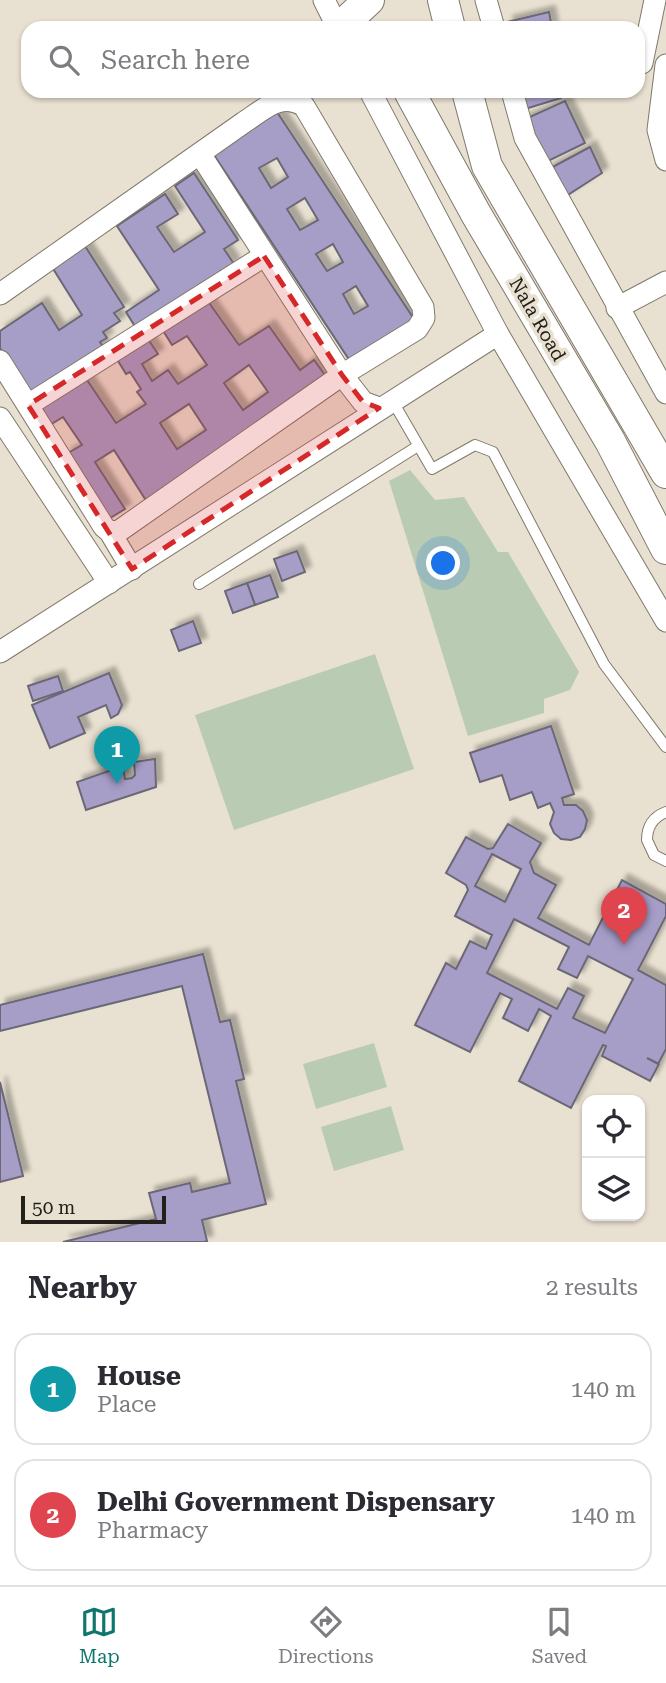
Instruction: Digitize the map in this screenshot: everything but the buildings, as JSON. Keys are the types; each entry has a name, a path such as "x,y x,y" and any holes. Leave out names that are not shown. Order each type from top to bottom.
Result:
{"main road":[{"path":"443,0 448,21"},
{"path":"349,21 366,9"},
{"name":"Nala Road","path":"413,98 476,214 610,441 666,549"},
{"name":"Nala Road","path":"469,98 486,166 666,473"}],"street":[{"path":"324,0 335,21"},
{"path":"486,0 492,21"},
{"path":"645,42 655,0"},
{"path":"645,63 666,65 657,130 666,160"},
{"path":"374,98 498,334 666,621"},
{"path":"514,98 525,138 666,393"},
{"path":"0,294 283,99 295,100 304,106 423,307 424,318 417,329 342,375 119,531 110,533"},
{"path":"200,154 342,375 363,402 385,404"},
{"path":"28,405 264,256"},
{"path":"618,308 666,282"},
{"path":"0,652 498,334"},
{"path":"0,360 132,569"},
{"path":"0,418 109,583"}],"lane":[{"path":"385,404 418,446 432,469 475,445 494,452 604,664 666,747"},
{"path":"199,584 418,446"},
{"path":"666,812 654,818 646,840 654,855 666,861"}],"highlighted area":[{"path":"264,256 342,375 363,402 379,408 132,569 28,405"}],"green space":[{"path":"410,470 435,500 464,497 498,552 508,552 579,672 570,690 544,699 544,713 468,736 389,481"},
{"path":"375,654 414,769 234,830 195,715"},
{"path":"374,1043 387,1087 316,1109 303,1064"},
{"path":"391,1106 404,1150 334,1171 321,1127"}],"place":[{"name":"House","path":"117,784"},
{"name":"Delhi Government Dispensary","path":"624,945"}]}
